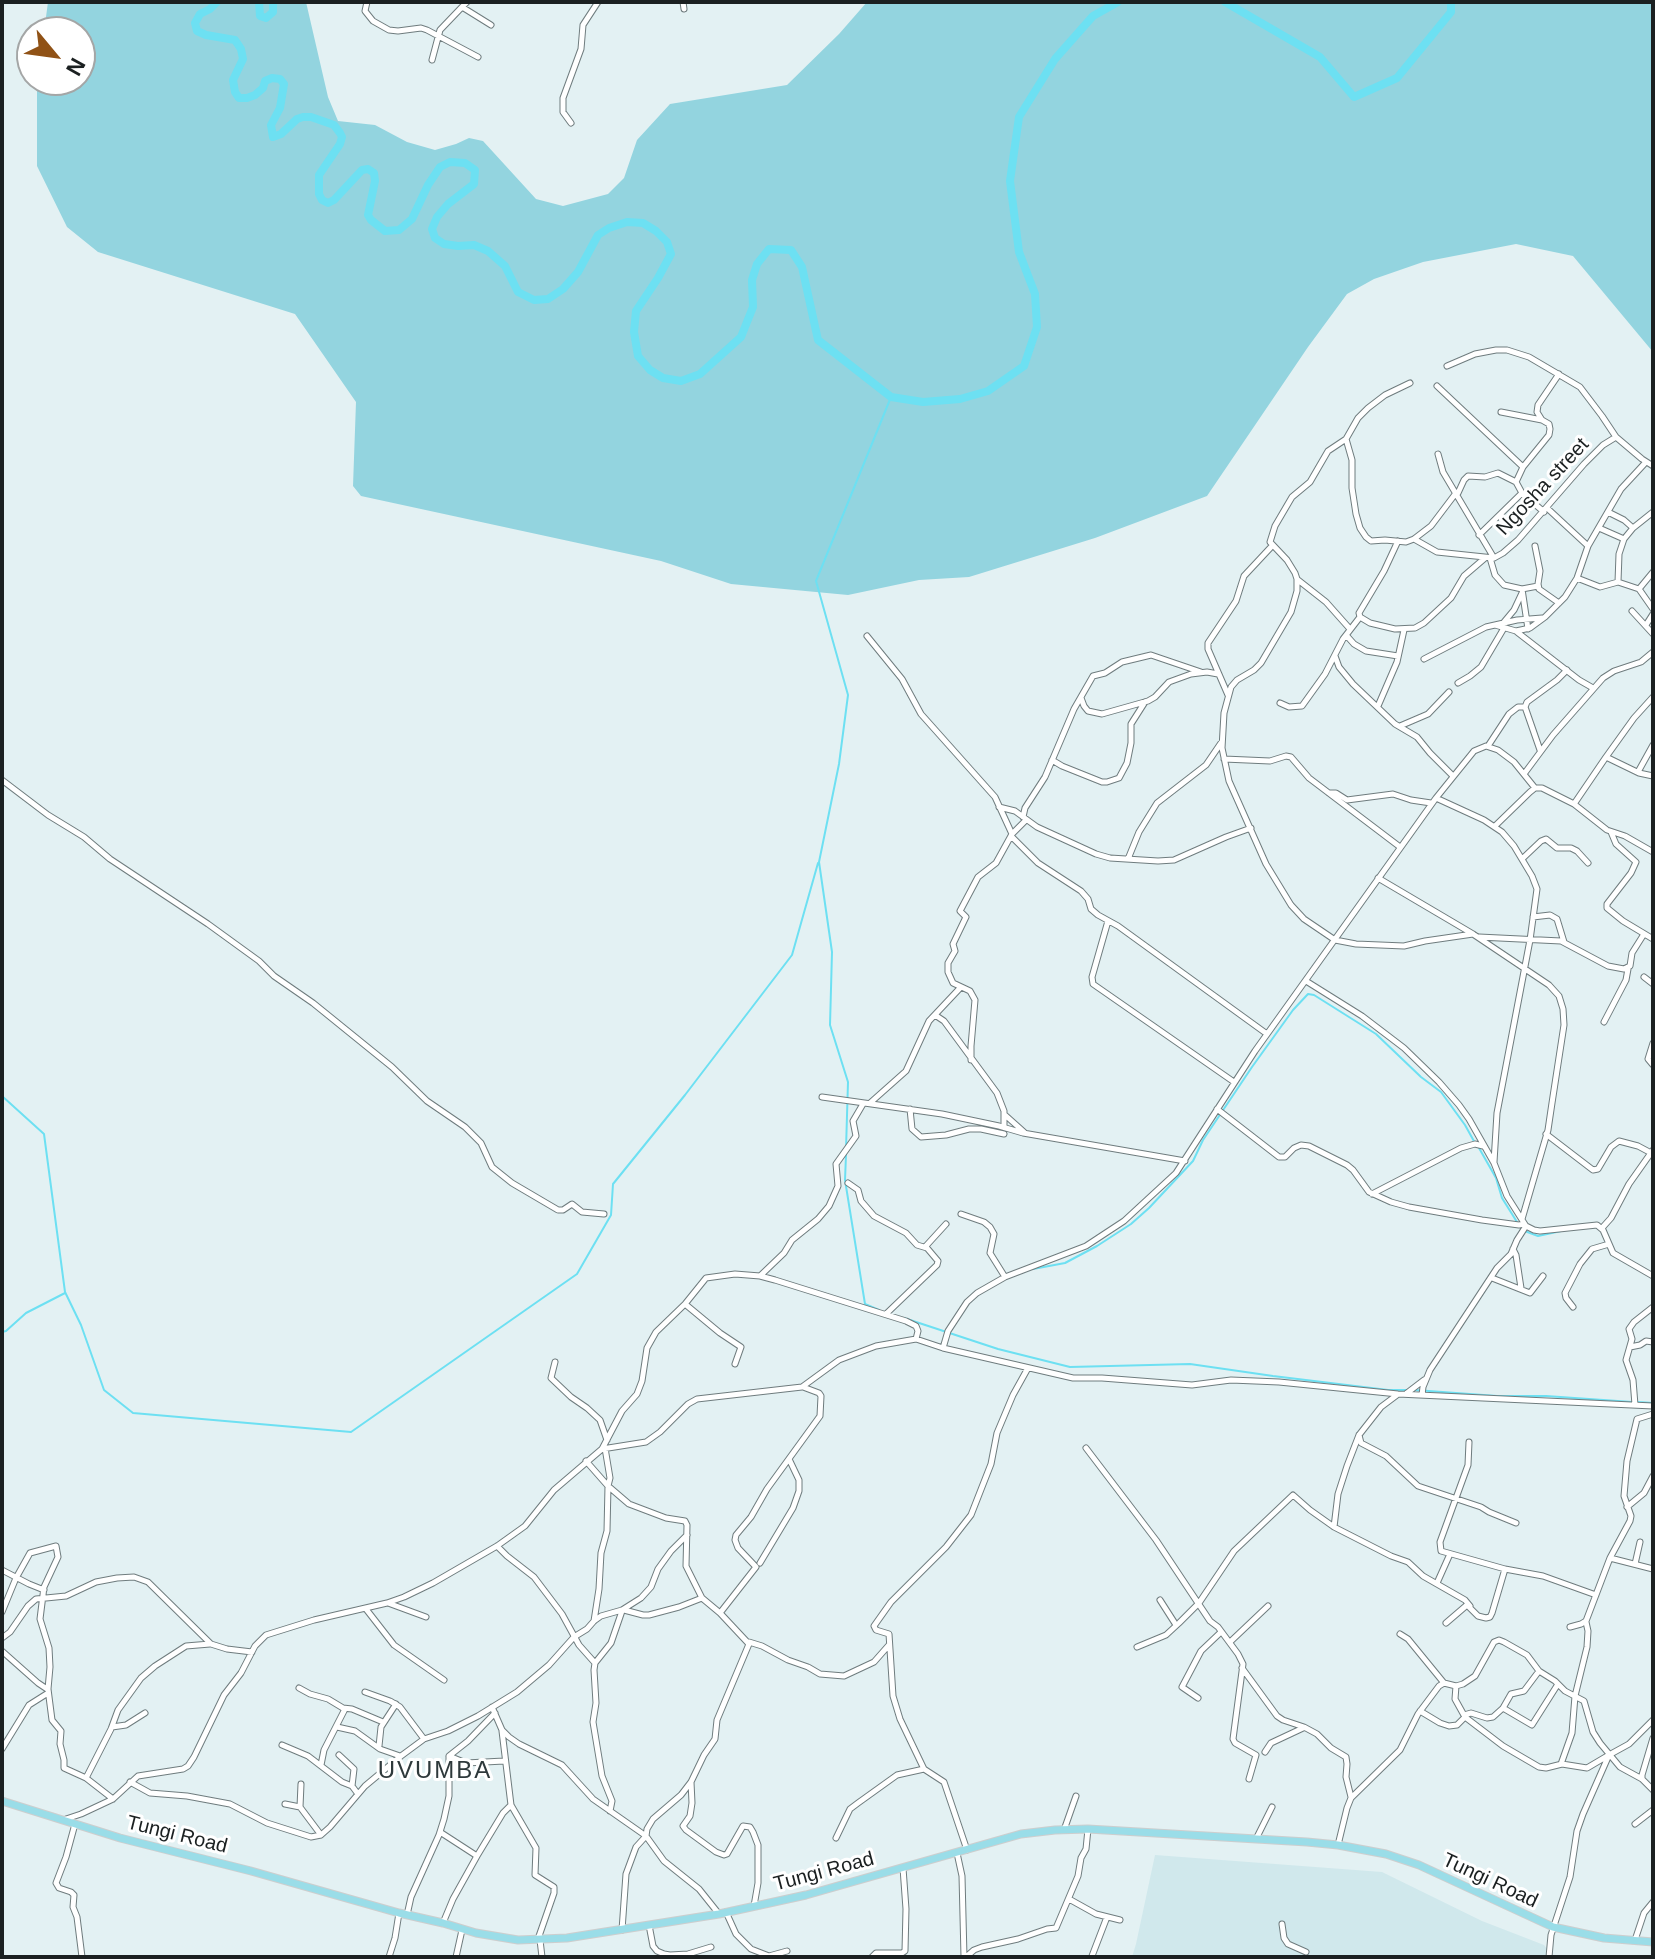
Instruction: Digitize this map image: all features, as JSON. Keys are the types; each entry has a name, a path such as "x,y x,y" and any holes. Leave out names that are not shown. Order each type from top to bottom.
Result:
{"main road":[{"name":"Tungi Road","path":"2,1801 120,1838 462,1930 518,1940 622,1930 723,1913 806,1895 1021,1834 1088,1829 1338,1845 1386,1854 1419,1865 1553,1927 1604,1938 1653,1942"}],"street":[{"path":"367,2 365,11 373,21 389,30 421,28 478,57"},
{"path":"571,123 563,112 563,98 581,49 583,25 598,2"},
{"path":"432,60 440,30 464,5 491,25"},
{"path":"1447,366 1475,354 1496,350 1529,357 1574,382 1616,437 1653,466"},
{"path":"1542,420 1537,412 1538,405 1559,374"},
{"path":"1398,656 1363,650 1326,602 1297,579 1287,560 1270,542 1275,526 1292,497 1310,482 1328,451 1346,439 1368,408 1385,395 1410,383"},
{"path":"1437,386 1523,467"},
{"path":"1501,412 1549,424 1549,435 1523,467 1516,482"},
{"name":"Ngosha street","path":"1404,630 1424,623 1451,598 1464,576 1508,550 1593,455 1616,437"},
{"path":"1346,439 1352,460 1354,502 1360,528 1371,541 1406,542 1414,539 1431,526 1466,477"},
{"path":"1438,454 1441,468 1452,478 1499,581 1522,590 1538,586"},
{"path":"1516,631 1528,629 1565,597 1577,578 1588,546 1621,489 1646,462"},
{"path":"1452,478 1471,475 1485,477 1498,473 1516,482 1522,493 1588,546"},
{"path":"1479,535 1522,493"},
{"path":"1608,512 1633,528"},
{"path":"1618,582 1619,554 1624,539 1653,512"},
{"path":"1599,528 1624,539"},
{"path":"1414,539 1437,552 1490,558"},
{"path":"1280,703 1294,708 1302,706 1360,617 1359,610 1384,571 1398,541"},
{"path":"1228,695 1208,643 1236,601 1244,576 1272,546"},
{"path":"1535,546 1540,571 1538,586 1559,603"},
{"path":"1639,589 1653,572"},
{"path":"1577,578 1600,587 1618,582 1639,589 1653,612 1646,625"},
{"path":"1297,579 1291,612 1267,654 1258,667 1237,680 1228,695 1222,742 1229,781 1266,864 1291,905 1304,919 1335,940 1356,944 1402,946 1446,937 1475,936 1553,939 1608,966 1628,968"},
{"path":"1522,590 1528,629"},
{"path":"1458,683 1481,667 1522,590"},
{"path":"1632,611 1653,634"},
{"path":"1360,617 1370,623 1404,630 1398,656 1378,706"},
{"path":"1504,626 1525,619 1543,618"},
{"path":"1424,659 1486,627 1504,626 1516,631 1593,688"},
{"path":"867,636 902,679 921,714 987,787 1012,835 1038,863 1081,891 1091,909 1267,1034"},
{"path":"1524,774 1593,688 1608,674 1641,662 1653,652"},
{"path":"971,1060 976,1004 971,992 953,983 948,967 955,951 953,944 966,917 960,911 978,877 996,863 1024,818 1025,808 1040,788 1072,713 1093,676 1105,673 1122,662 1151,655 1201,672 1219,674"},
{"path":"1335,656 1344,674 1399,726 1419,739 1453,776"},
{"path":"1540,751 1525,707 1531,697 1549,687 1567,670"},
{"path":"1081,698 1087,710 1102,714 1145,702 1155,697 1169,682 1201,672"},
{"path":"1399,726 1428,714 1449,692"},
{"path":"1574,804 1634,718 1653,697"},
{"path":"1052,760 1102,782 1119,778 1127,763 1131,724 1145,702"},
{"path":"1488,746 1509,714 1518,707 1525,707"},
{"path":"1072,713 1087,710"},
{"path":"1128,859 1139,832 1157,803 1206,765 1222,742"},
{"path":"1638,772 1653,745"},
{"path":"943,1348 948,1331 967,1302 985,1288 1099,1238 1124,1221 1176,1173 1267,1034 1434,800 1474,751 1488,746 1505,754 1535,788 1551,791 1611,832 1625,836 1653,852"},
{"path":"1224,759 1270,761 1288,756 1328,793 1400,847"},
{"path":"1606,757 1653,776"},
{"path":"2,780 48,815 84,837 110,859 208,924 335,1021 392,1067 427,1101 476,1137 492,1167 505,1178 558,1210 572,1204 582,1212 604,1214"},
{"path":"1495,826 1535,788"},
{"path":"1328,793 1336,793 1347,800 1393,794 1411,800 1434,800 1475,815 1507,837 1536,884 1530,940 1497,1113 1494,1163"},
{"path":"999,807 1011,809 1037,827 1110,858 1174,860 1251,828"},
{"path":"1611,832 1616,844 1636,862 1607,908 1653,939"},
{"path":"1522,859 1546,839 1557,848 1577,851 1588,863"},
{"path":"1378,878 1524,969 1555,991 1563,1009 1563,1033 1546,1134 1524,1223 1511,1254 1499,1266 1426,1378 1422,1395"},
{"path":"1533,917 1550,915 1557,919 1564,942"},
{"path":"1108,921 1093,972 1093,984 1234,1082"},
{"path":"1604,1022 1626,980 1632,953 1644,934"},
{"path":"1644,977 1653,983"},
{"path":"1306,981 1362,1016 1404,1048 1439,1082 1459,1105 1477,1134 1494,1163 1507,1196 1524,1223 1540,1231 1592,1224 1602,1228 1613,1253 1653,1276"},
{"path":"760,1276 784,1253 792,1240 829,1206 838,1186 836,1164 856,1136 853,1121 866,1104 906,1071 926,1027 961,987"},
{"path":"935,1015 948,1025 997,1093 1005,1115 1004,1127"},
{"path":"1653,1043 1648,1059 1653,1065"},
{"path":"822,1097 910,1109 1028,1134 1185,1161"},
{"path":"910,1109 912,1129 921,1137 969,1129 1004,1134"},
{"path":"1217,1109 1279,1157 1285,1157 1297,1146 1305,1145 1338,1160 1353,1170 1372,1194 1391,1202 1513,1224 1524,1223"},
{"path":"1005,1115 1028,1134"},
{"path":"1468,1145 1477,1134"},
{"path":"1546,1134 1593,1170 1598,1169 1611,1147 1619,1141 1652,1152 1602,1228"},
{"path":"1372,1194 1468,1145 1484,1146"},
{"path":"848,1183 858,1190 862,1203 874,1216 896,1226 938,1259 938,1264 886,1314"},
{"path":"961,1214 990,1227 994,1234 990,1253 1005,1277"},
{"path":"925,1247 946,1224"},
{"path":"1573,1307 1565,1293 1580,1264 1592,1249 1609,1244"},
{"path":"1513,1249 1522,1289"},
{"path":"594,1621 601,1553 607,1531 610,1478 603,1449 622,1411 640,1388 646,1352 656,1332 706,1278 735,1274 760,1276 916,1326 916,1339"},
{"path":"1492,1278 1532,1292 1543,1276"},
{"path":"685,1304 741,1347 735,1364"},
{"path":"1635,1405 1633,1380 1626,1360 1632,1339 1629,1328 1653,1308"},
{"path":"802,1387 839,1360 876,1346 916,1339 1073,1378 1192,1385 1231,1380 1279,1382 1398,1394 1653,1406"},
{"path":"1630,1347 1646,1341 1653,1342"},
{"path":"555,1362 551,1378 600,1420 607,1440"},
{"path":"967,1850 944,1782 924,1769 900,1719 892,1687 889,1634 876,1630 874,1626 891,1602 946,1547 971,1515 991,1464 997,1433 1028,1368"},
{"path":"1407,1394 1426,1378"},
{"path":"64,1820 113,1799 143,1774 188,1766 224,1695 266,1635 387,1603 433,1583 525,1526 545,1500 603,1449 646,1442 697,1399 802,1387 819,1393 821,1413 736,1535 738,1548 756,1567 720,1613"},
{"path":"1334,1527 1338,1494 1359,1435 1381,1407 1398,1394"},
{"path":"1561,1764 1572,1733 1575,1696 1587,1647 1586,1621 1610,1558 1630,1521 1624,1496 1624,1477 1636,1423 1639,1418 1653,1414"},
{"path":"1359,1435 1361,1443 1386,1456 1418,1486 1516,1523"},
{"path":"1469,1442 1469,1462 1439,1544 1441,1551 1543,1576 1596,1595"},
{"path":"1086,1448 1156,1540 1243,1664 1233,1739 1256,1755 1249,1779"},
{"path":"760,1563 793,1508 799,1491 799,1480 789,1459"},
{"path":"586,1461 608,1486 634,1506 666,1518 685,1521 686,1566 702,1598 748,1642 820,1674 844,1676 874,1662 890,1645"},
{"path":"1627,1507 1647,1489 1653,1476"},
{"path":"1137,1647 1166,1635 1199,1603 1234,1551 1293,1495 1334,1527 1408,1562 1423,1576 1466,1600 1482,1618 1491,1615 1505,1569"},
{"path":"130,1782 150,1793 230,1804 267,1823 311,1837 321,1835 365,1786 401,1756 424,1739 493,1710 549,1665 574,1637 594,1621 622,1610 647,1592 662,1562 687,1535"},
{"path":"1635,1564 1640,1542"},
{"path":"2,1612 30,1553 56,1546 57,1559 44,1590 40,1621 49,1648 48,1691 52,1720 61,1731 64,1768 86,1778 113,1799"},
{"path":"497,1546 534,1577 595,1663 593,1722 602,1776 612,1801 610,1811"},
{"path":"1437,1583 1450,1554"},
{"path":"1610,1558 1653,1569"},
{"path":"2,1570 44,1590"},
{"path":"2,1638 10,1632 32,1601 66,1596 96,1582 137,1577 148,1582 211,1644"},
{"path":"622,1610 649,1615 702,1598"},
{"path":"1160,1600 1176,1625"},
{"path":"387,1603 426,1617"},
{"path":"1446,1623 1466,1605 1470,1606"},
{"path":"1230,1642 1268,1606"},
{"path":"366,1609 394,1645 444,1680"},
{"path":"595,1663 608,1648 622,1610"},
{"path":"1570,1627 1586,1621"},
{"path":"1198,1698 1182,1687 1201,1651 1221,1632"},
{"path":"1400,1634 1408,1639 1444,1683 1456,1686 1475,1676 1494,1642 1499,1640 1522,1652 1539,1671 1565,1691 1583,1699"},
{"path":"622,1930 626,1874 636,1847 646,1836 653,1819 691,1782 717,1737 717,1720 748,1642"},
{"path":"86,1778 118,1710 144,1675 155,1666 186,1646 211,1644 252,1652"},
{"path":"2,1651 48,1691"},
{"path":"1242,1668 1277,1716 1318,1735 1334,1751 1346,1757 1346,1777 1351,1798"},
{"path":"1420,1711 1449,1726 1457,1725 1471,1713 1490,1718 1503,1708 1511,1694 1524,1691 1539,1671"},
{"path":"1338,1845 1351,1798 1400,1750 1420,1711 1444,1683"},
{"path":"1503,1708 1532,1725 1558,1684"},
{"path":"1577,1685 1587,1705 1595,1735 1609,1755 1620,1767 1642,1779 1653,1790"},
{"path":"1456,1686 1455,1699 1465,1716 1503,1746 1539,1767 1561,1764 1587,1768 1629,1744 1653,1720"},
{"path":"299,1688 383,1722"},
{"path":"2,1749 29,1705 48,1691"},
{"path":"365,1692 396,1704 424,1739"},
{"path":"379,1746 378,1736 383,1722 396,1704"},
{"path":"321,1765 324,1750 345,1709"},
{"path":"493,1710 502,1730 511,1805 536,1848 535,1875 554,1887 539,1940 542,1957"},
{"path":"449,1756 468,1741 493,1710"},
{"path":"112,1727 128,1725 145,1713"},
{"path":"337,1727 355,1731 387,1752 401,1756"},
{"path":"1265,1752 1271,1743 1304,1727"},
{"path":"502,1730 519,1744 565,1768 588,1794 646,1836 664,1861 723,1913 736,1934 751,1949 771,1956 787,1951"},
{"path":"1642,1779 1653,1738"},
{"path":"282,1745 304,1754 352,1786 358,1794"},
{"path":"339,1755 354,1769 352,1786"},
{"path":"1549,1957 1553,1927 1570,1877 1577,1831 1609,1755"},
{"path":"449,1756 466,1763 504,1761"},
{"path":"389,1957 403,1914 440,1832 449,1796 449,1756"},
{"path":"836,1838 850,1809 897,1775 924,1769"},
{"path":"691,1782 690,1816 683,1826 686,1830 724,1855 743,1826 750,1827 753,1832 758,1845 758,1883 753,1907"},
{"path":"301,1784 300,1807 321,1835"},
{"path":"1064,1830 1076,1796"},
{"path":"285,1804 300,1807"},
{"path":"443,1923 477,1856 511,1805"},
{"path":"1256,1839 1272,1807"},
{"path":"1635,1824 1653,1810"},
{"path":"75,1823 56,1883 59,1888 73,1893 82,1957"},
{"path":"965,1957 982,1947 1056,1928 1078,1876 1088,1829"},
{"path":"440,1832 477,1856"},
{"path":"957,1853 962,1876 965,1957"},
{"path":"872,1957 876,1953 902,1953 906,1949 903,1868"},
{"path":"1069,1899 1096,1914 1120,1920"},
{"path":"1635,1940 1644,1913 1653,1902"},
{"path":"1092,1956 1107,1917"},
{"path":"1282,1924 1288,1944 1306,1952"},
{"path":"649,1925 653,1946 664,1954 688,1954 711,1947"},
{"path":"456,1957 462,1930"}],"shaded area":[{"path":"48,2 306,2 328,97 338,121 375,125 407,142 435,150 469,138 483,141 536,199 563,206 608,194 624,178 637,140 670,104 787,85 867,2 1653,2 1653,352 1573,256 1516,244 1423,262 1374,279 1347,294 1207,496 1095,538 969,577 919,580 848,595 731,584 661,561 361,496 353,486 356,402 295,314 98,252 67,227 37,166 37,96 96,96 96,16 46,16"},
{"path":"1155,1855 1382,1872 1482,1921 1544,1945 1547,1949 1545,1957 1132,1957"}],"waterway":[{"path":"217,2 200,14 195,23 197,31 235,40 241,49 243,59 233,80 239,98 255,95 263,88 265,81 272,78 280,79 284,84 280,108 271,125 273,137 303,117 334,125 340,133 340,144 319,175 322,200 328,203 334,200 362,170 368,169 374,173 375,181 368,215 385,231 399,230 412,219 440,167 450,162 465,163 475,170 474,184 437,217 432,229 435,238 444,244 474,245 488,251 505,266 518,292 534,300 548,299 563,289 578,272 598,235 627,222 643,223 667,242 671,254 636,311 634,332 638,356 650,370 663,378 681,381 700,374 741,337 753,307 752,280 757,264 769,249 791,250 802,267 818,340 891,397 923,402 960,399 988,391 1024,366 1037,327 1035,294 1019,252 1010,181 1019,117 1055,59 1093,16 1118,2"},
{"path":"259,2 260,16 266,18 273,12 273,2"},
{"path":"1225,2 1320,57 1354,97 1397,78 1451,12 1451,2"},
{"path":"846,1149 848,1082 830,1025 832,952 819,862 839,764 848,695 816,581 891,397"},
{"path":"2,1096 44,1134 65,1292 81,1325 104,1390 133,1413 351,1432 577,1274 611,1215 613,1184 792,955 818,863"},
{"path":"1033,1269 1065,1263 1131,1224 1149,1208 1193,1161 1203,1140 1252,1067 1308,994 1376,1034 1441,1092 1475,1143"},
{"path":"1479,1148 1496,1178 1502,1198 1522,1230 1538,1236 1561,1231"},
{"path":"846,1155 845,1180 865,1304 879,1310"},
{"path":"2,1332 26,1313 65,1293"},
{"path":"904,1318 998,1349 1070,1367 1190,1364 1408,1390"},
{"path":"1415,1390 1632,1402"},
{"path":"1638,1402 1653,1403"}],"district":[{"name":"UVUMBA","path":"435,1771"}]}
